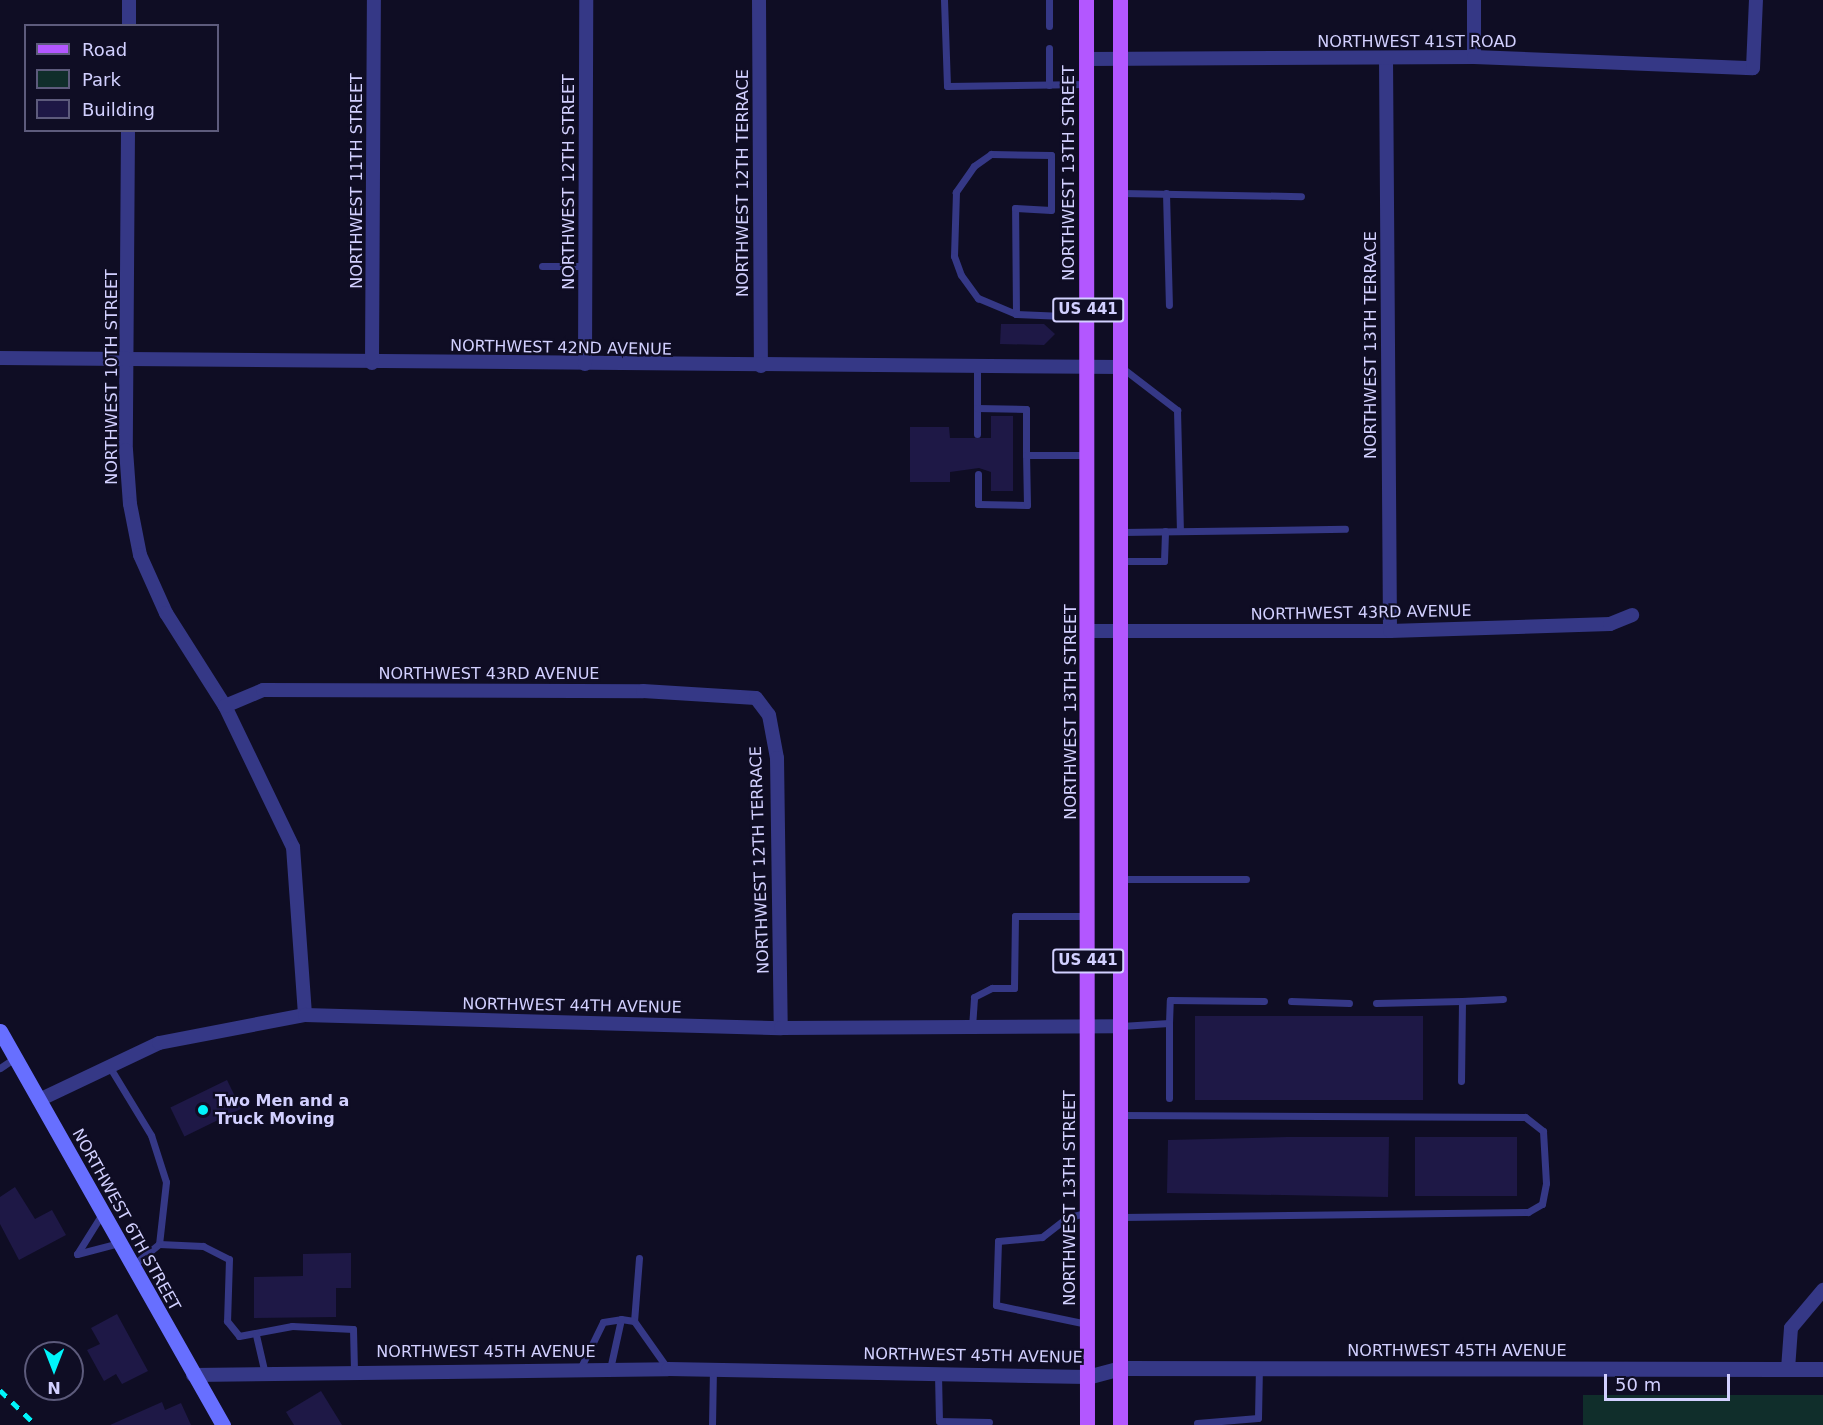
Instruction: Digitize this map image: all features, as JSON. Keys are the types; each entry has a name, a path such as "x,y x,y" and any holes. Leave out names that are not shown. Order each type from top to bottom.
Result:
{"main road":[{"name":"NORTHWEST 13TH STREET","path":"1086,0 1090,631 1086,1425"},
{"name":"US 441","path":"1120,0 1122,532 1120,1425"},
{"name":"NORTHWEST 6TH STREET","path":"0,1031 193,1375 224,1425"}],"street":[{"path":"129,0 129,24"},
{"name":"NORTHWEST 11TH STREET","path":"372,363 374,0"},
{"name":"NORTHWEST 12TH STREET","path":"585,364 586,0"},
{"name":"NORTHWEST 12TH TERRACE","path":"759,0 761,366"},
{"path":"1474,0 1474,57"},
{"name":"NORTHWEST 41ST ROAD","path":"1087,59 1474,57 1753,68 1756,0"},
{"name":"NORTHWEST 13TH TERRACE","path":"1386,58 1390,632"},
{"name":"NORTHWEST 10TH STREET","path":"128,132 126,450 141,555 166,613 225,706 293,847 305,1015"},
{"name":"NORTHWEST 42ND AVENUE","path":"0,358 372,363 1121,367"},
{"name":"NORTHWEST 43RD AVENUE","path":"1090,631 1390,632 1610,624 1632,615"},
{"name":"NORTHWEST 43RD AVENUE","path":"225,706 263,690 643,691 756,698"},
{"name":"NORTHWEST 12TH TERRACE","path":"756,698 770,715 777,758 781,1028"},
{"name":"NORTHWEST 44TH AVENUE","path":"39,1100 108,1064 159,1043 305,1015 781,1028 1121,1026"},
{"path":"1788,1369 1791,1328 1823,1290"},
{"name":"NORTHWEST 45TH AVENUE","path":"193,1375 264,1371 668,1369 1087,1377 1120,1368 1823,1369"}],"lane":[{"path":"944,0 947,86 1087,84"},
{"path":"1049,0 1049,26"},
{"path":"1049,48 1049,85"},
{"path":"1016,315 1015,208 1051,210 1051,155 991,154 974,166 956,192 954,256 962,275 978,298 1016,315 1088,317"},
{"path":"1120,193 1301,196"},
{"path":"1166,193 1169,305"},
{"path":"542,266 585,267"},
{"path":"977,366 977,434"},
{"path":"1121,367 1177,410 1180,531"},
{"path":"977,408 1026,409 1027,505 978,504 978,474"},
{"path":"1026,455 1088,454"},
{"path":"1122,532 1345,529"},
{"path":"1122,561 1164,561 1165,531"},
{"path":"1121,879 1246,879"},
{"path":"972,1027 974,998 992,988 1014,988 1015,916 1089,916"},
{"path":"1376,1003 1503,999"},
{"path":"1169,1098 1170,1000 1264,1001"},
{"path":"1291,1001 1349,1002"},
{"path":"1461,1082 1462,1001"},
{"path":"1121,1026 1169,1023"},
{"path":"0,1068 15,1058"},
{"path":"108,1064 151,1135 166,1182 159,1244"},
{"path":"1120,1216 1461,1216 1528,1212 1542,1204 1546,1183 1543,1131 1525,1117 1121,1115"},
{"path":"1087,1324 996,1305 998,1241 1042,1237 1066,1218 1088,1212"},
{"path":"102,1214 77,1254 119,1243"},
{"path":"132,1266 159,1244 203,1246 229,1259 227,1321 239,1336 256,1335 292,1326 353,1329 354,1371"},
{"path":"639,1258 634,1321 668,1369"},
{"path":"580,1369 603,1322 621,1319 634,1321"},
{"path":"610,1369 621,1319"},
{"path":"256,1335 264,1371"},
{"path":"1197,1423 1258,1418 1259,1368"},
{"path":"712,1425 713,1370"},
{"path":"938,1374 939,1421 989,1422"}],"green space":[{"path":"1583,1395 1823,1395 1823,1425 1583,1425"}],"building":[{"path":"1001,324 1044,324 1055,334 1044,345 1000,344"},
{"path":"991,416 1013,416 1013,491 991,491 991,472 979,468 950,472 950,482 910,482 910,427 949,427 950,438 991,438"},
{"path":"1195,1016 1423,1016 1423,1100 1195,1100"},
{"path":"227,1080 241,1109 184,1136 170,1108"},
{"path":"1389,1137 1388,1197 1167,1193 1168,1140"},
{"path":"1415,1137 1517,1137 1517,1196 1415,1196"},
{"path":"15,1187 35,1219 52,1210 66,1235 19,1260 0,1224 0,1197"},
{"path":"351,1253 351,1288 336,1288 336,1317 254,1318 254,1277 303,1276 303,1254"},
{"path":"117,1314 148,1371 122,1384 116,1374 104,1381 87,1350 100,1344 91,1328"},
{"path":"321,1391 342,1425 294,1425 286,1412"},
{"path":"162,1402 165,1410 181,1403 191,1425 110,1425"}],"railway":[{"path":"0,1390 36,1425"}],"place":[{"name":"Two Men and a Truck Moving","path":"203,1110"}]}
